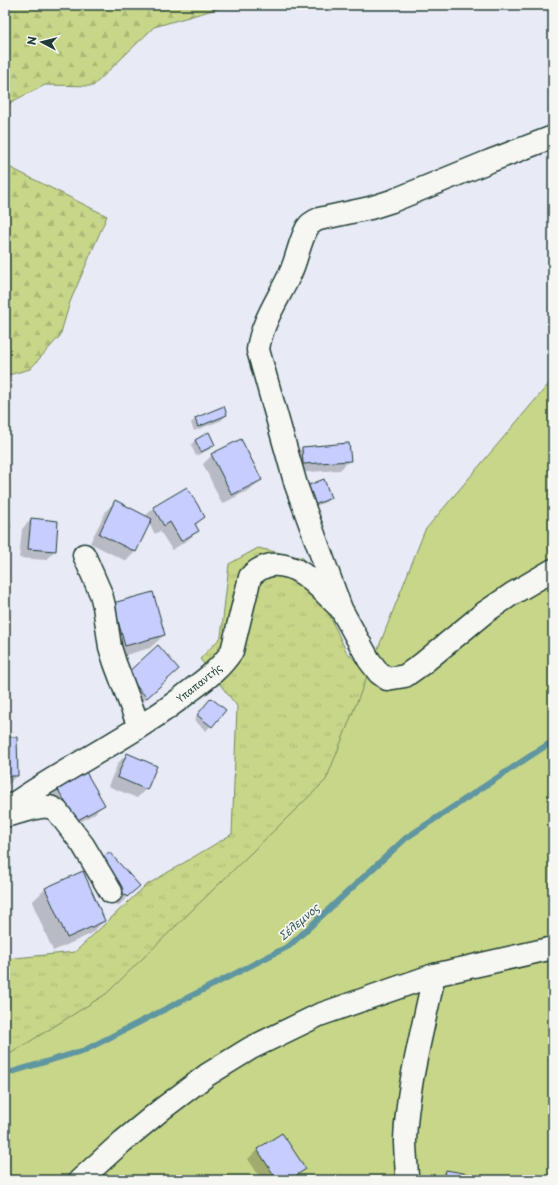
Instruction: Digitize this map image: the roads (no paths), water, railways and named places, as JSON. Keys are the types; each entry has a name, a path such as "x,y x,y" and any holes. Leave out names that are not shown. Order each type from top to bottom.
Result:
{"street":[{"path":"553,137 392,201 370,208 318,218 310,224 305,232 291,273 265,325 258,343 258,355 296,485 341,609 369,660 379,673 387,679 396,679 405,676 422,664 484,612 553,570"},
{"path":"84,555 101,594 112,652 140,727"},
{"name":"Υπαπαντής","path":"5,810 30,792 140,727 178,701 219,668 226,661 232,651 250,577 254,572 261,568 280,565 290,567 310,580 341,609"},
{"path":"5,816 38,808 53,808 57,811 82,845 111,892"},
{"path":"80,1180 122,1142 207,1075 251,1048 318,1015 434,976 553,948"},
{"path":"407,1180 405,1141 409,1097 434,976"}],"waterway":[{"name":"Σέλεμνος","path":"5,1074 85,1050 289,946 406,838 553,741"}]}
